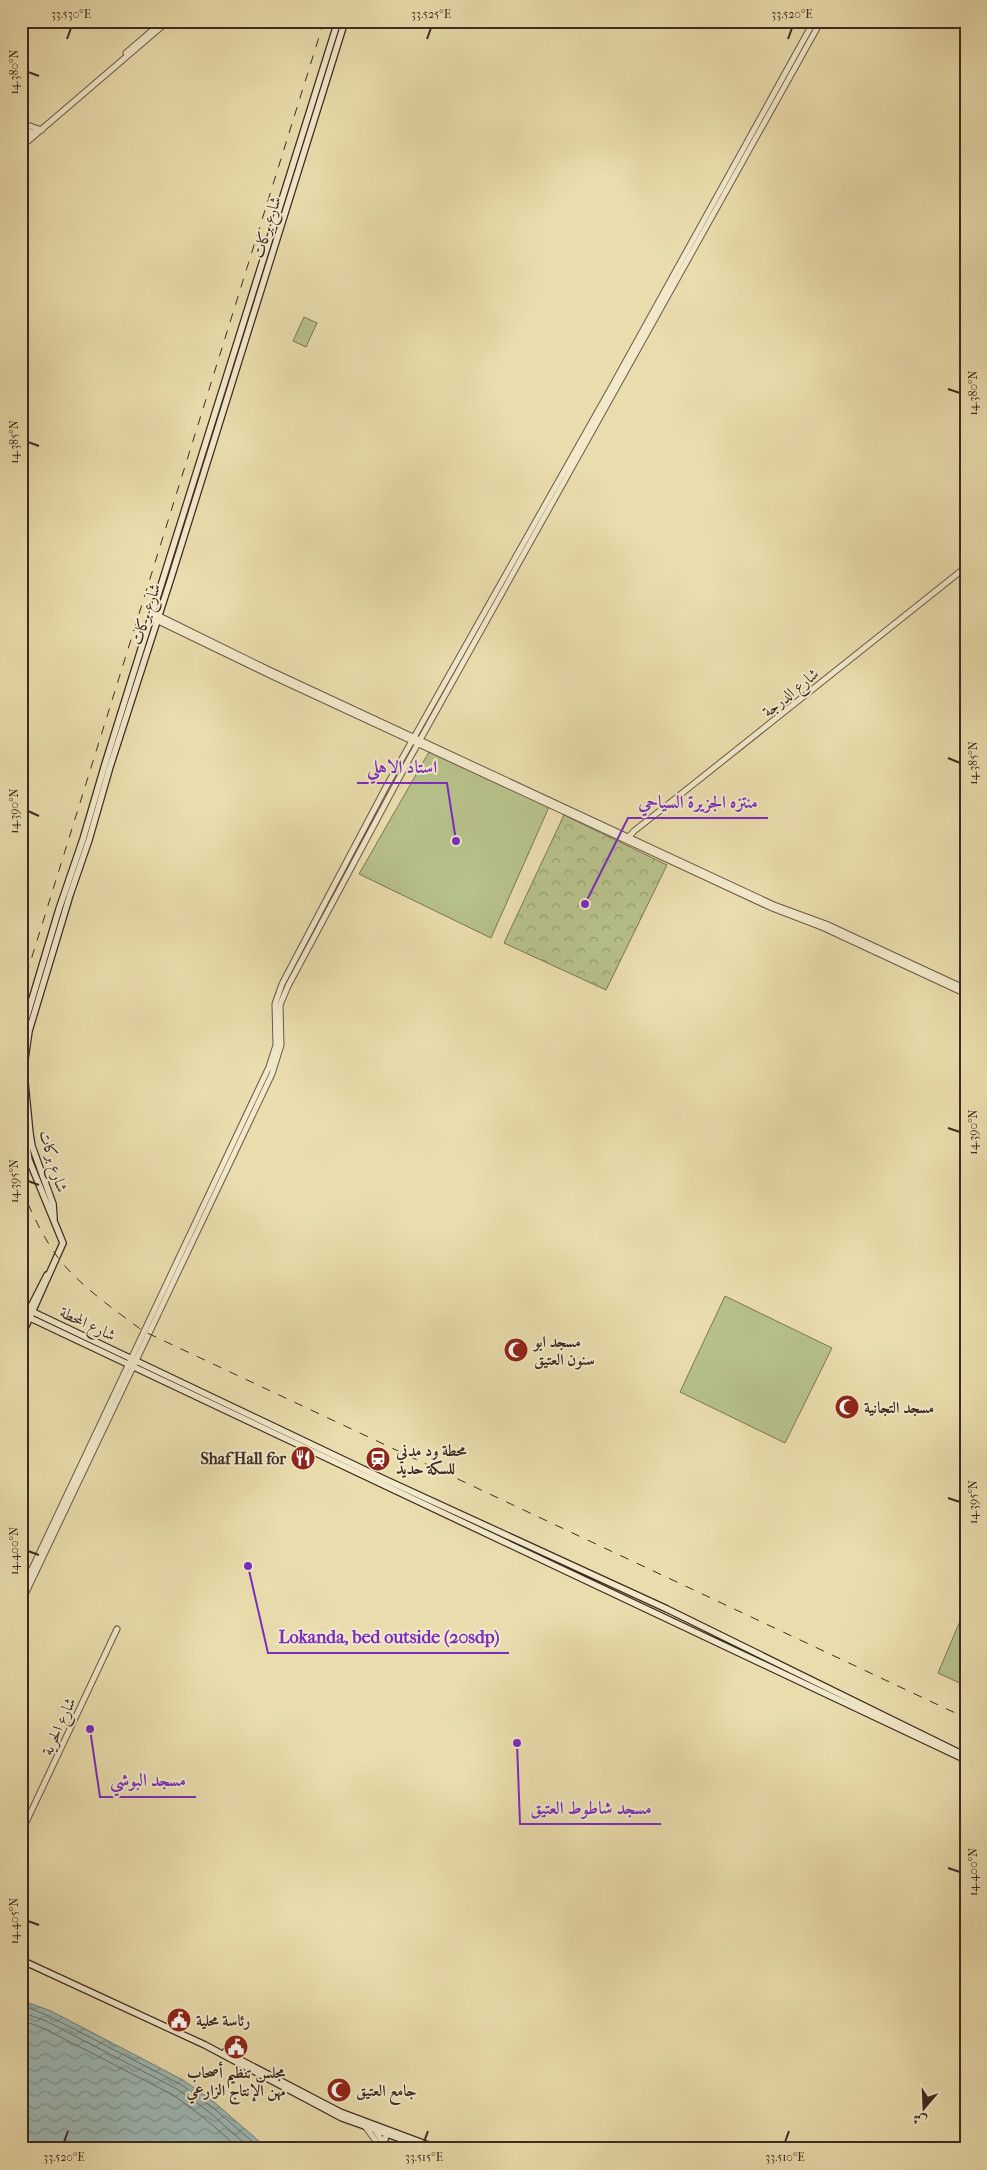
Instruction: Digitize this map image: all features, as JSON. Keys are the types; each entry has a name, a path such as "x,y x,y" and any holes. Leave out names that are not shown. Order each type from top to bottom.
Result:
{"main road":[{"name":"شارع بركات","path":"54,1219 53,1204 32,1146 30,1134 25,1083 26,1042 338,21"},
{"name":"شارع بركات","path":"21,1036 105,764 155,617 345,21"},
{"name":"شارع بركات","path":"21,1114 30,1160 63,1243 48,1274 44,1278 30,1314"},
{"name":"شارع المحطة","path":"30,1314 132,1362"},
{"path":"21,1326 30,1314"},
{"path":"21,1337 30,1314"},
{"path":"132,1362 667,1609 966,1756"},
{"path":"132,1362 966,1760"},
{"path":"21,1960 205,2045 324,2109 429,2149"},
{"path":"205,2045 249,2064 330,2108 370,2126 439,2149"},
{"path":"383,2145 386,2132"}],"street":[{"path":"21,147 163,21"},
{"path":"40,129 168,21"},
{"path":"21,1592 46,1544 132,1362 269,1067 276,1045 275,1004 279,990 412,739 607,396 814,21"},
{"path":"132,1362 276,1064 282,1038 280,1005 282,999 355,857 821,21"},
{"path":"21,123 40,129"},
{"path":"21,128 35,134"},
{"path":"21,142 35,134"},
{"name":"شارع الدرجة","path":"628,838 966,567"},
{"path":"155,617 412,739 786,910 826,924 966,989"},
{"path":"628,838 772,908 824,928 966,994"},
{"path":"21,1603 46,1544"},
{"name":"شارع الحرية","path":"21,1833 116,1629"},
{"path":"370,2126 388,2149"},
{"path":"955,2149 966,2144"}],"green space":[{"path":"304,317 317,323 306,347 293,341"},
{"path":"429,752 549,807 491,938 359,874"},
{"path":"564,815 667,865 606,990 504,943"},
{"path":"725,1296 832,1348 785,1443 680,1392"},
{"path":"966,1607 966,1686 938,1673"}],"water":[{"path":"21,2000 51,2011 183,2080 214,2102 268,2149 21,2149"}],"railway":[{"path":"21,992 324,21"},
{"path":"21,1187 41,1231 65,1266 97,1296 143,1331 966,1718"}],"place":[{"name":"استاد الاهلي","path":"456,841"},
{"name":"منتزه الجزيرة السياحي","path":"585,904"},
{"name":"مسجد ابو سنون العتيق","path":"516,1350"},
{"name":"مسجد التجانية","path":"847,1407"},
{"name":"Shaf Hall for","path":"303,1458"},
{"name":"محطة ود مدني للسكة حديد","path":"378,1459"},
{"name":"Lokanda, bed outside (20sdp)","path":"248,1566"},
{"name":"مسجد البوشي","path":"90,1729"},
{"name":"مسجد شاطوط العتيق","path":"517,1743"},
{"name":"رئاسة محلية","path":"179,2020"},
{"name":"مجلس تنظيم أصحاب مهن الإنتاج الزارعي","path":"236,2047"},
{"name":"جامع العتيق","path":"339,2090"}]}
